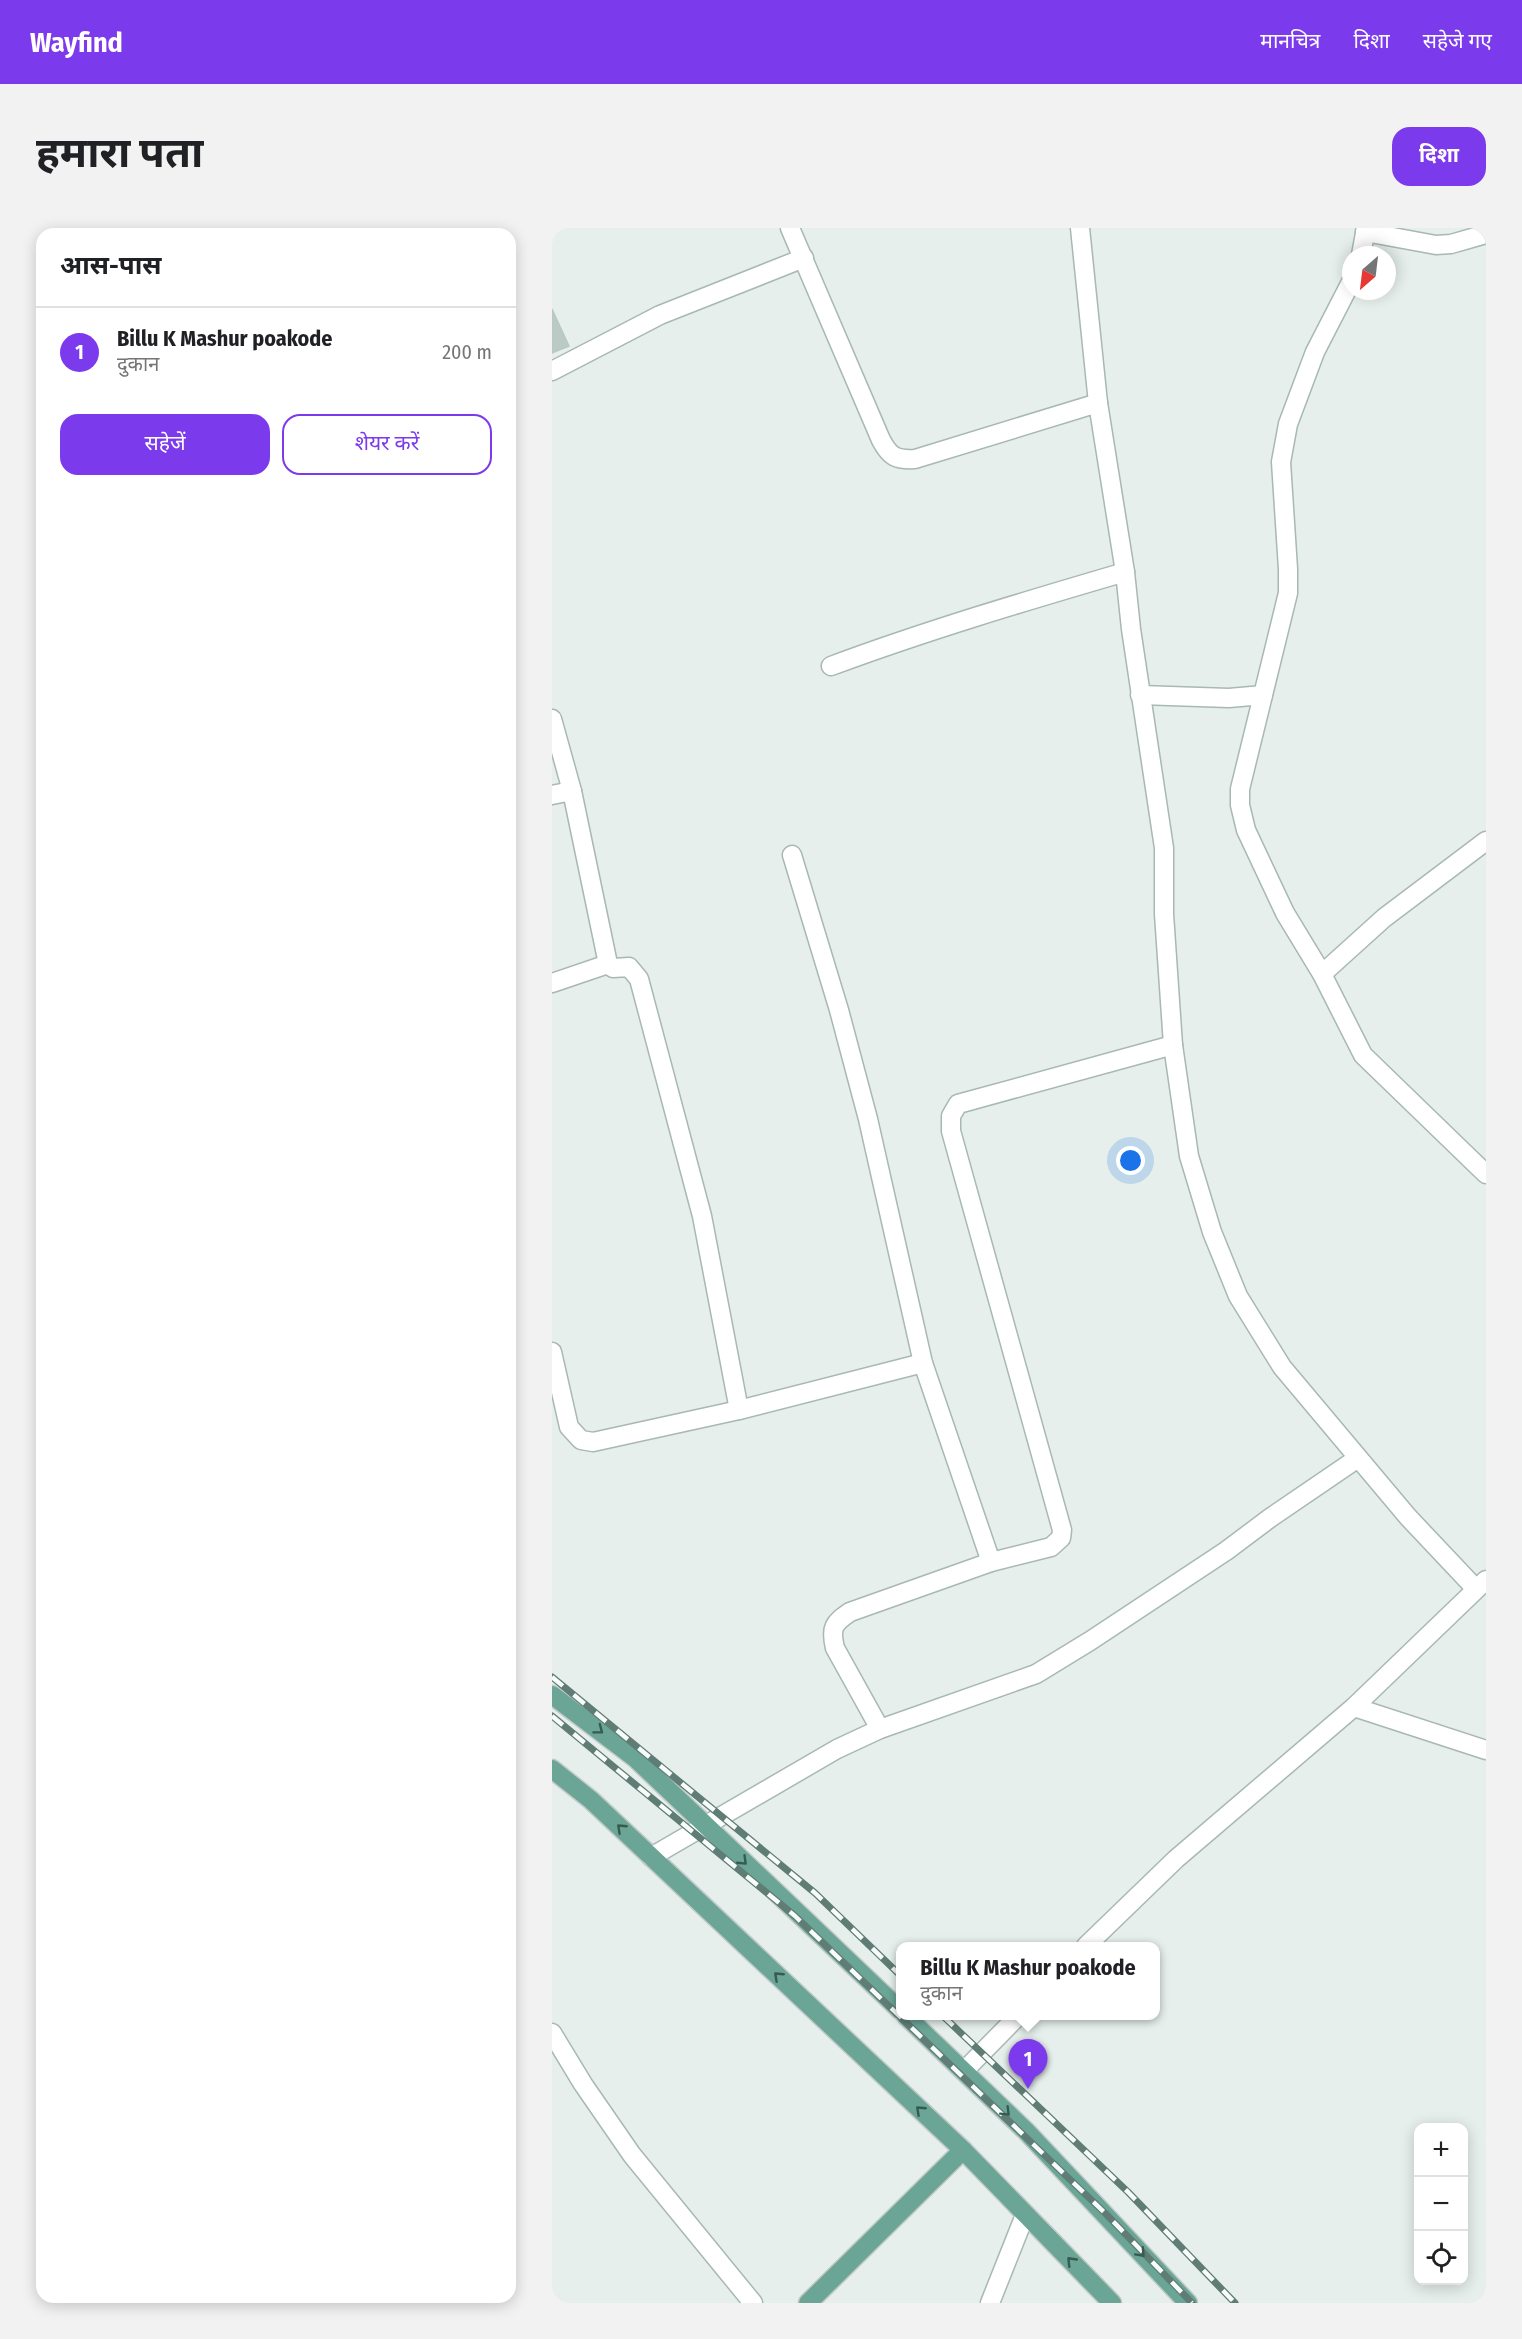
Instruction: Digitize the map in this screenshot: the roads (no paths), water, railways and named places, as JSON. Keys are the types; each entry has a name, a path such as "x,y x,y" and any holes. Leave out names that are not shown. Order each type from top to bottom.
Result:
{"main road":[{"path":"552,1695 635,1758 896,2006"},
{"path":"552,1769 591,1800 963,2150 1112,2303"},
{"path":"910,2020 1026,2131 1188,2303"},
{"path":"808,2303 963,2150"}],"street":[{"path":"790,228 888,454 902,460 915,459 1098,403"},
{"path":"1080,228 1098,403 1125,572 1140,695 1164,848 1164,915 1173,1045 1190,1156 1212,1232 1238,1296 1282,1367 1408,1516 1481,1585 1354,1707 1176,1859 1091,1942"},
{"path":"1363,246 1366,230 1436,245 1451,244 1486,234"},
{"path":"552,372 660,315 804,258"},
{"path":"1342,300 1315,352 1288,424 1281,462 1288,593 1240,789 1240,805 1246,830 1285,913 1322,974 1363,1055 1486,1174"},
{"path":"831,666 965,619 1125,572"},
{"path":"1140,695 1229,698 1263,695"},
{"path":"552,719 572,791 608,964 613,968 629,967 639,979 702,1216 739,1410"},
{"path":"552,795 572,791"},
{"path":"1322,974 1384,918 1486,841"},
{"path":"792,855 839,1010 868,1119 923,1363 991,1562"},
{"path":"552,983 608,964"},
{"path":"880,1729 835,1648 832,1635 836,1622 850,1612 991,1562 1051,1547 1061,1538 1062,1530 951,1131 951,1116 958,1104 1173,1045"},
{"path":"552,1352 569,1427 581,1440 593,1442 739,1410 923,1363"},
{"path":"651,1857 837,1749 880,1729 1036,1674 1226,1551 1358,1458"},
{"path":"1354,1707 1486,1750"},
{"path":"964,2070 1014,2020"},
{"path":"552,2033 583,2084 632,2155 753,2303"},
{"path":"990,2303 1025,2215"}],"railway":[{"path":"552,1677 815,1893 896,1971"},
{"path":"552,1716 795,1916 896,2013"},
{"path":"904,2020 1106,2214 1192,2303"},
{"path":"947,2020 1128,2192 1235,2303"}],"place":[{"name":"Billu K Mashur poakode","path":"1028,2089"}]}
